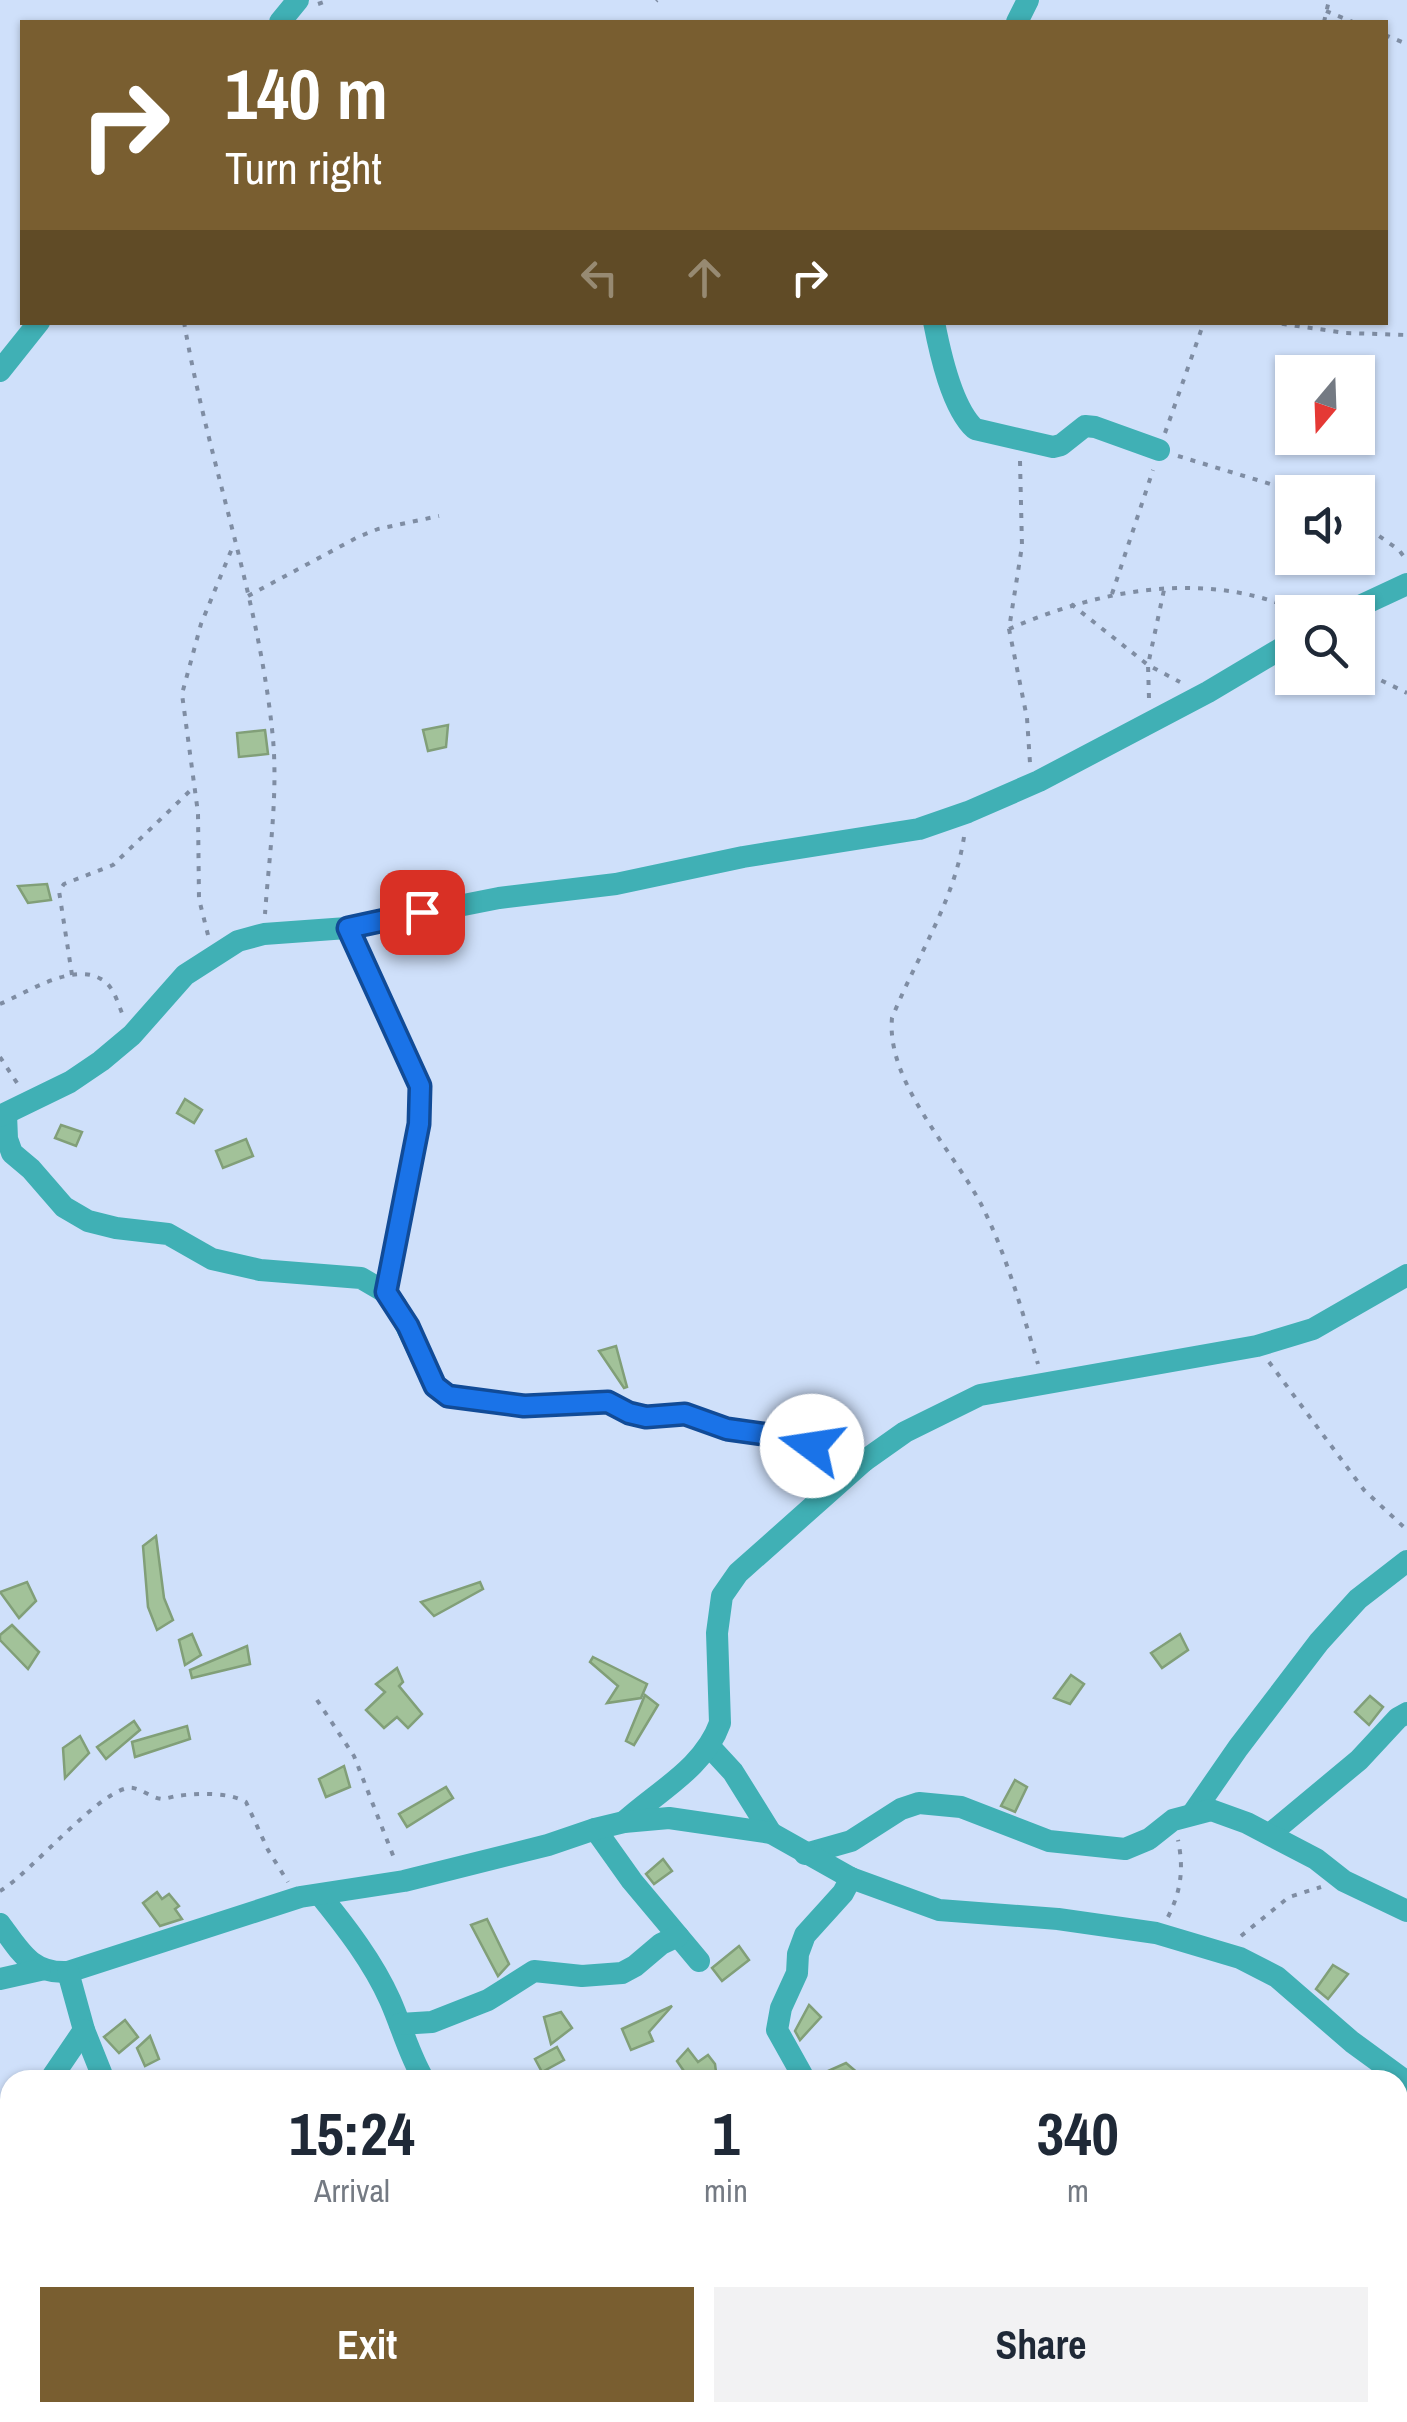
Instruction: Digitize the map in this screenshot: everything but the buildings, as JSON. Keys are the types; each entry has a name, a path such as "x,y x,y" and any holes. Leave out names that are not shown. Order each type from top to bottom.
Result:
{"street":[{"path":"282,20 298,0"},
{"path":"0,371 37,325"},
{"path":"935,325 940,354 975,430 1053,448 1084,426 1095,426 1159,450"},
{"path":"1375,599 1407,584"},
{"path":"864,1461 763,1434 727,1429 685,1414 646,1417 608,1402 524,1406 448,1396 435,1386 408,1326 386,1292 360,1278 260,1270 212,1259 168,1234 116,1228 88,1220 64,1207 12,1153 3,1115 70,1082 132,1036 185,976 238,941 264,934 348,928 498,898 616,884 743,856 919,829 1038,781 1208,692 1275,652"},
{"path":"348,928 420,1086 419,1124 386,1292"},
{"path":"624,1822 698,1762 720,1723 718,1633 722,1596 738,1573 864,1461 905,1432 980,1395 1257,1346 1313,1329 1407,1275"},
{"path":"805,1854 852,1841 902,1809 919,1803 961,1807 1049,1841 1125,1848 1149,1839 1183,1816 1319,1642 1358,1599 1407,1561"},
{"path":"1270,1834 1323,1792 1407,1713"},
{"path":"709,1746 733,1772 771,1833"},
{"path":"1183,1816 1211,1810 1270,1834 1316,1858 1344,1882 1407,1910"},
{"path":"0,1980 40,1970 68,1972 310,1896 404,1881 624,1822 669,1818 771,1833 850,1878 939,1910 1038,1917 1156,1933 1222,1952 1277,1977 1399,2070"},
{"path":"595,1829 632,1881 699,1961"},
{"path":"800,2070 778,2030 781,2008 792,1988 806,1936 843,1893 850,1878"},
{"path":"310,1896 350,1933 388,1996 418,2070"},
{"path":"0,1924 40,1970"},
{"path":"400,2024 432,2022 488,2000 534,1972 582,1976 622,1973 678,1936"},
{"path":"68,1972 100,2070"},
{"path":"57,2070 84,2030"}],"path":[{"path":"1324,20 1329,0"},
{"path":"1326,11 1348,20"},
{"path":"185,325 248,596 274,744 264,934"},
{"path":"1290,325 1346,333 1407,335"},
{"path":"1020,442 1022,534 1009,629 1030,733 1030,764 1038,781"},
{"path":"1159,450 1275,485"},
{"path":"248,596 358,537 439,516"},
{"path":"1375,533 1407,561"},
{"path":"215,954 199,899 196,786 182,694 185,675 234,542"},
{"path":"1009,629 1071,604 1112,594 1201,587 1234,590 1275,601"},
{"path":"1152,720 1148,666 1164,590"},
{"path":"1071,604 1148,666 1208,692"},
{"path":"1375,677 1407,693"},
{"path":"72,975 59,891 64,884 113,866 196,786"},
{"path":"968,812 960,859 928,942 892,1018 890,1037 909,1087 982,1205 1019,1302 1043,1383"},
{"path":"0,1004 72,975 89,975 109,986 132,1036"},
{"path":"0,1058 28,1103"},
{"path":"1257,1346 1364,1490 1407,1530"},
{"path":"317,1700 354,1756 404,1881"},
{"path":"0,1891 38,1862 69,1828 105,1800 132,1788 163,1799 179,1795 219,1796 246,1802 268,1850 310,1896"},
{"path":"1156,1933 1176,1901 1183,1872 1183,1816"},
{"path":"1222,1952 1288,1897 1344,1882"}],"route":[{"path":"422,912 348,928 420,1086 419,1124 386,1292 408,1326 435,1386 448,1396 494,1399 524,1406 549,1407 598,1400 646,1417 685,1414 727,1429 812,1446"}]}
